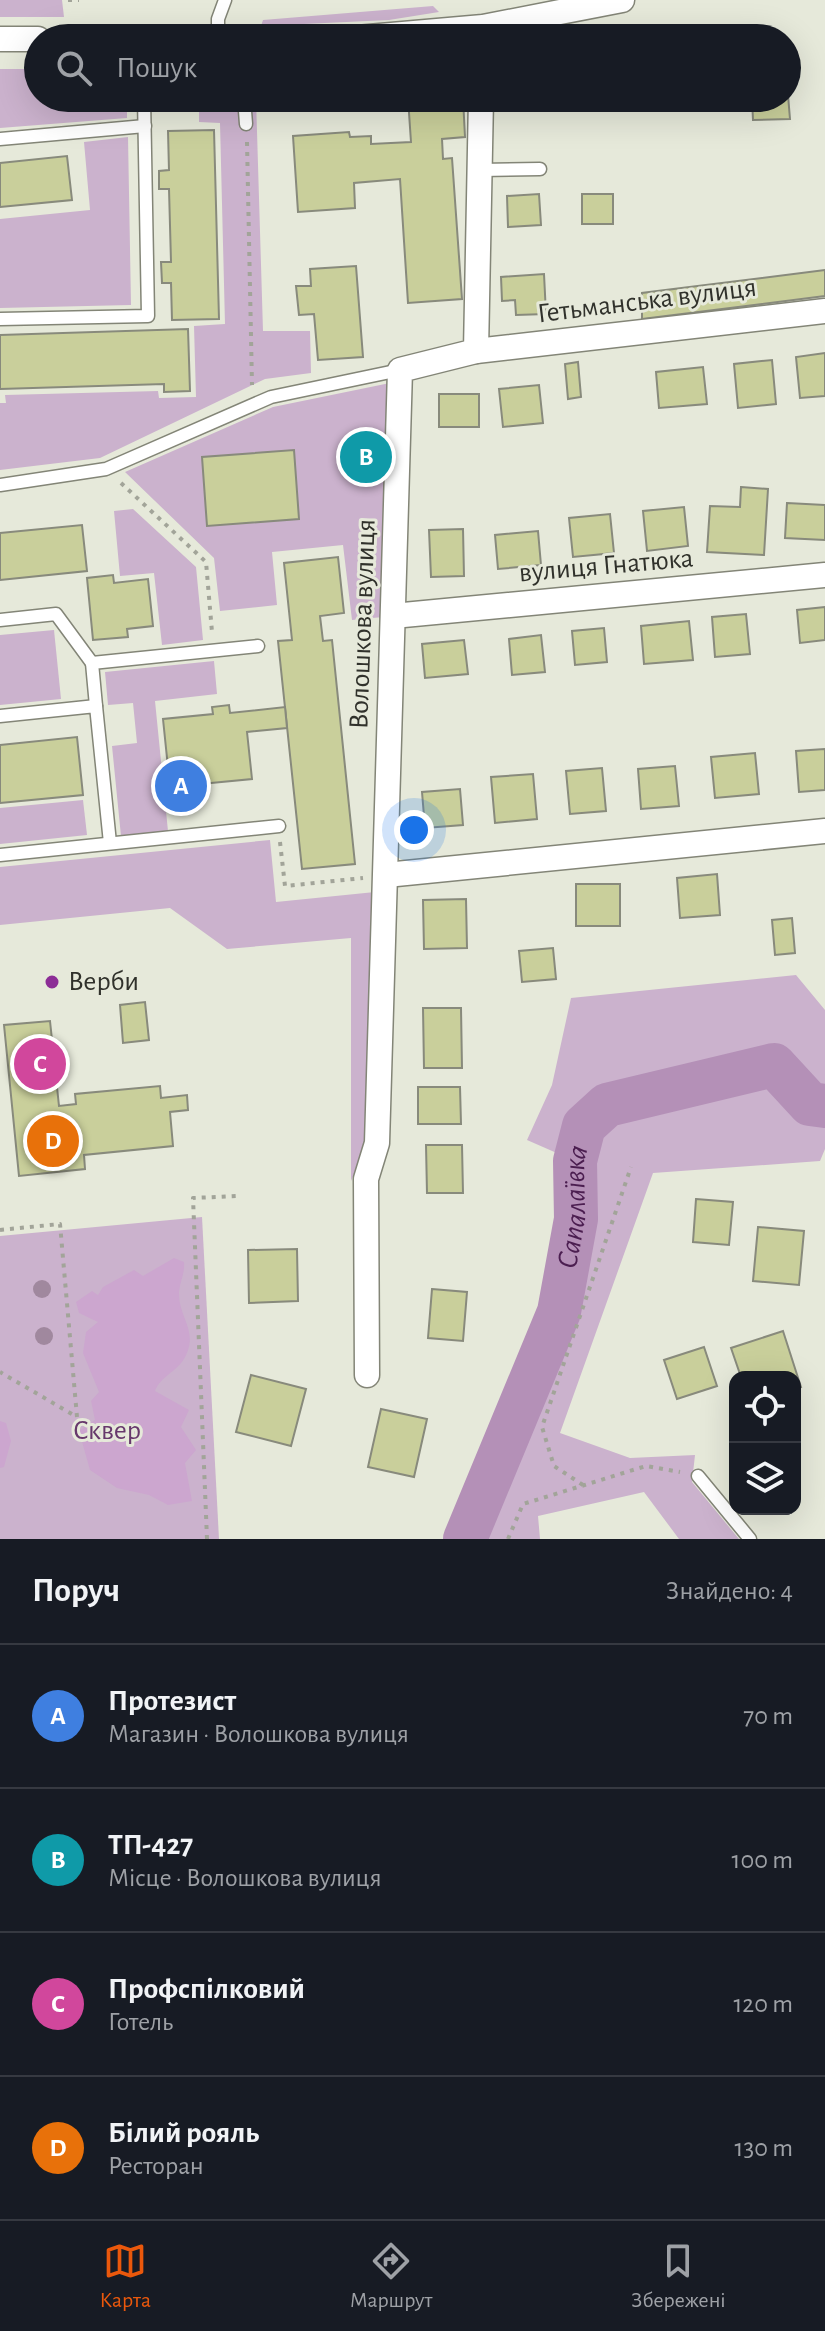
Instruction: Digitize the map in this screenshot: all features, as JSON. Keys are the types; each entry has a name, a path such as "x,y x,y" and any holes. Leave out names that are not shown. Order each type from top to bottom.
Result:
{"street":[{"path":"516,24 612,1"},
{"path":"0,39 24,39"},
{"path":"400,370 476,351 481,112"},
{"name":"Гетьманська вулиця","path":"476,351 825,311"},
{"name":"Волошкова вулиця","path":"367,1375 366,1179 377,1143 400,370"},
{"name":"вулиця Гнатюка","path":"393,616 825,575"},
{"path":"386,875 825,831"}],"lane":[{"path":"218,24 225,0"},
{"path":"0,319 148,316 144,112"},
{"path":"245,112 246,124"},
{"path":"0,139 145,126"},
{"path":"480,170 540,169"},
{"path":"0,485 106,469 271,397 400,370"},
{"path":"0,620 56,614 92,663 110,843"},
{"path":"92,663 258,646"},
{"path":"0,716 96,706"},
{"path":"0,855 279,826"},
{"path":"698,1476 750,1539"}],"path":[{"path":"68,0 79,3 79,0"},
{"path":"246,124 253,405"},
{"path":"106,469 206,562 213,651"},
{"path":"279,826 285,886 386,875"},
{"path":"583,1485 554,1466 542,1427 631,1167"},
{"path":"207,1539 193,1198 236,1196"},
{"path":"0,1230 60,1224 77,1417 0,1372"},
{"path":"508,1539 523,1504 646,1466 698,1476"}],"green space":[{"path":"0,0 62,0 64,17 0,17"},
{"path":"433,6 439,12 389,20 304,24 262,24 263,20"},
{"path":"0,69 24,69 24,112 127,112 127,118 0,128"},
{"path":"199,112 256,112 263,331 310,331 311,373 265,379 100,458 0,470 0,403 6,403 5,395 158,391 159,398 196,397 194,326 225,324 220,123 199,122"},
{"path":"128,137 131,305 0,308 0,219 90,210 84,142"},
{"path":"390,383 383,617 352,620 343,545 272,552 277,605 220,611 214,558 125,472 273,407"},
{"path":"133,509 196,567 203,640 162,645 154,573 120,576 114,511"},
{"path":"54,630 61,699 0,705 0,635"},
{"path":"214,661 217,694 155,701 168,831 121,836 112,746 137,743 133,703 108,705 105,672"},
{"path":"83,800 87,835 0,844 0,808"},
{"path":"270,840 276,902 375,892 367,1142 351,1181 351,938 227,949 170,908 0,925 0,867"},
{"path":"796,975 825,1010 825,1149 820,1161 653,1173 560,1433 630,1458 695,1455 692,1482 739,1539 679,1539 644,1492 538,1516 540,1539 452,1539 484,1469 550,1274 559,1154 527,1140 552,1085 571,998"},
{"name":"Сквер","path":"202,1217 219,1539 0,1539 0,1236"},
{"path":"174,1258 184,1262 179,1292 190,1340 184,1359 155,1391 189,1410 181,1427 196,1450 185,1463 192,1501 168,1505 149,1495 117,1488 90,1470 79,1431 95,1420 91,1401 99,1392 83,1353 86,1332 98,1322 79,1313 76,1302 92,1291 98,1295 103,1287 134,1270 143,1276"},
{"path":"0,1421 6,1423 11,1441 4,1467 0,1468"}],"building":[{"path":"409,112 464,112 465,137 442,139 443,159 452,158 462,299 408,303 400,179 354,183 355,208 298,212 293,136 349,132 350,137 371,136 371,144 411,142"},
{"path":"753,112 789,112 790,119 753,120"},
{"path":"214,130 219,319 172,320 171,283 162,283 161,262 171,262 169,189 159,189 159,171 169,170 168,131"},
{"path":"67,156 72,200 0,207 0,163"},
{"path":"539,194 541,225 508,227 507,196"},
{"path":"582,194 613,194 613,224 582,224"},
{"path":"356,266 363,357 318,360 314,314 299,315 296,286 311,286 310,269"},
{"path":"825,270 825,296 642,319 642,293"},
{"path":"544,274 546,314 516,315 515,300 502,301 501,277"},
{"path":"188,329 190,391 164,392 164,384 0,389 0,335"},
{"path":"825,353 825,396 800,398 796,357"},
{"path":"772,360 776,404 738,408 734,364"},
{"path":"578,362 581,397 568,399 565,364"},
{"path":"703,367 707,404 659,408 656,372"},
{"path":"539,385 543,423 503,427 499,389"},
{"path":"439,394 479,394 479,427 439,427"},
{"path":"384,445 385,468 348,470 347,447"},
{"path":"294,450 299,519 207,526 202,457"},
{"path":"741,487 768,489 764,555 707,552 710,506 740,507"},
{"path":"787,503 825,505 825,540 785,538"},
{"path":"684,507 688,546 647,551 643,511"},
{"path":"610,514 614,553 573,557 569,518"},
{"path":"82,525 87,571 0,580 0,533"},
{"path":"463,529 464,576 431,577 429,530"},
{"path":"538,531 541,565 498,569 495,535"},
{"path":"338,557 344,613 320,616 323,641 332,640 355,864 302,869 278,641 292,640 284,563"},
{"path":"113,575 114,583 148,579 153,626 127,629 128,637 93,640 87,578"},
{"path":"825,607 825,640 800,643 797,610"},
{"path":"746,614 750,654 715,657 712,617"},
{"path":"689,621 693,660 644,664 641,626"},
{"path":"604,628 607,662 575,665 572,631"},
{"path":"541,635 545,672 512,675 509,639"},
{"path":"464,640 468,674 425,678 422,644"},
{"path":"229,705 230,713 285,707 287,728 247,732 252,779 170,787 163,719 213,714 212,707"},
{"path":"77,737 83,795 0,803 0,745"},
{"path":"825,749 825,790 799,792 796,751"},
{"path":"755,753 759,794 715,798 711,757"},
{"path":"675,766 679,806 641,809 638,769"},
{"path":"602,768 606,811 570,814 566,771"},
{"path":"533,774 537,819 495,823 491,777"},
{"path":"460,789 463,825 425,828 422,792"},
{"path":"717,874 720,915 680,918 677,878"},
{"path":"576,884 620,884 620,926 576,926"},
{"path":"466,899 467,948 424,949 423,900"},
{"path":"792,918 795,953 775,955 772,920"},
{"path":"553,948 556,979 522,982 519,951"},
{"path":"145,1002 149,1040 123,1043 120,1005"},
{"path":"423,1008 461,1008 462,1068 424,1068"},
{"path":"50,1021 59,1106 76,1104 75,1094 160,1086 161,1098 187,1095 188,1110 170,1112 173,1146 84,1155 85,1169 19,1176 4,1025"},
{"path":"418,1087 460,1087 461,1124 418,1124"},
{"path":"426,1145 462,1145 463,1193 427,1193"},
{"path":"696,1199 733,1202 729,1245 693,1242"},
{"path":"758,1227 804,1231 799,1285 753,1281"},
{"path":"297,1249 298,1301 249,1303 248,1250"},
{"path":"432,1289 467,1292 463,1341 428,1338"},
{"path":"783,1331 796,1371 739,1371 731,1348"},
{"path":"704,1347 717,1386 677,1399 664,1360"},
{"path":"251,1375 306,1389 291,1446 236,1432"},
{"path":"381,1409 427,1419 414,1477 368,1467"}],"waterway":[{"name":"Сапалаївка","path":"465,1539 559,1312 576,1219 575,1161 584,1126 607,1105 774,1065 810,1104 825,1106"}],"place":[{"name":"ТП-427","path":"366,457"},
{"name":"Протезист","path":"181,786"},
{"name":"Верби","path":"52,982"},
{"name":"Профспілковий","path":"40,1064"},
{"name":"Білий рояль","path":"53,1141"}]}
